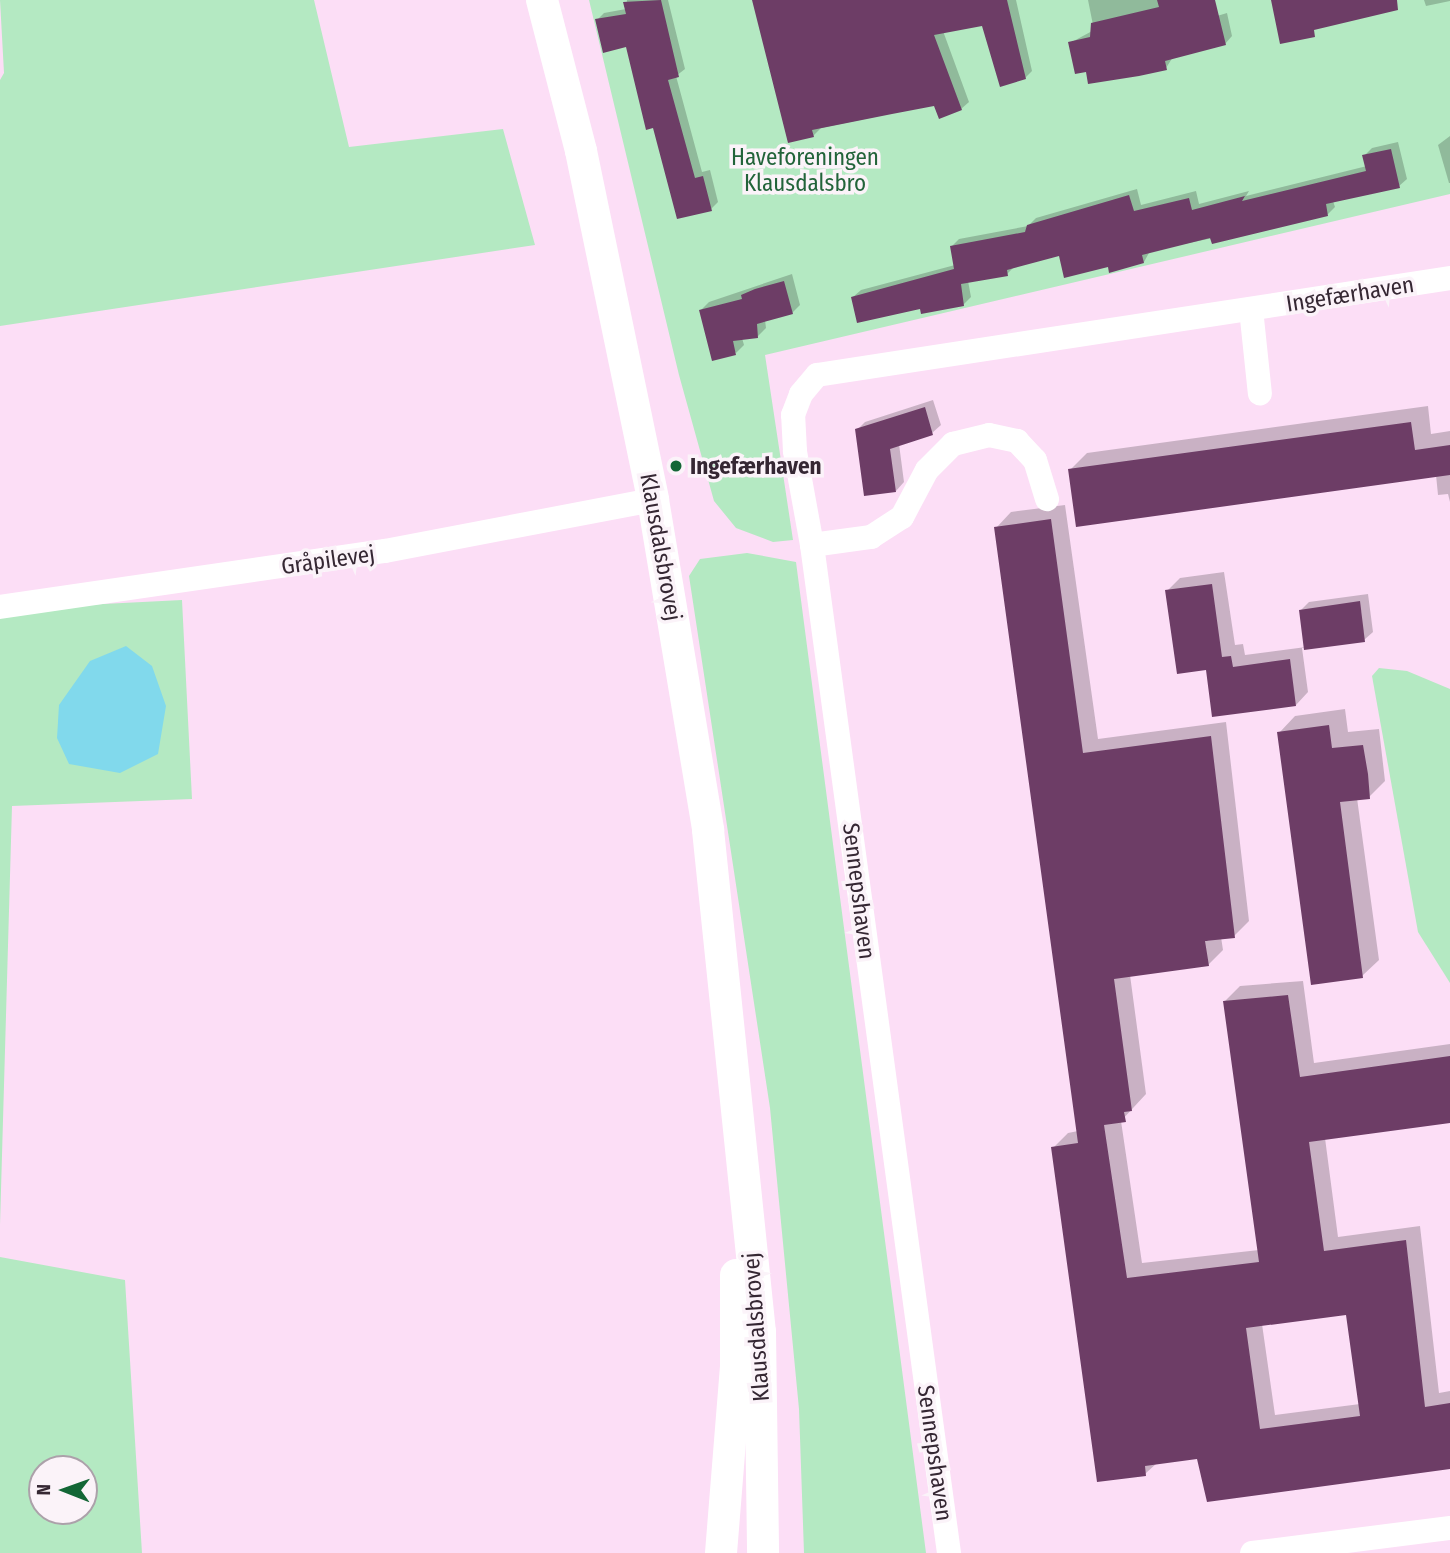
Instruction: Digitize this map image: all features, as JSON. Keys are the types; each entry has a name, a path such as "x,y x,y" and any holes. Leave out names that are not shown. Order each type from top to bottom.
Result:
{"street":[{"name":"Klausdalsbrovej","path":"542,0 581,151 653,500 708,830 760,1332 763,1553"},
{"name":"Ingefærhaven","path":"812,545 793,415 801,394 817,375 1450,278"},
{"path":"1251,309 1260,394"},
{"path":"812,545 871,537 902,517 928,470 953,444 989,435 1017,441 1035,460 1047,499"},
{"name":"Gråpilevej","path":"0,607 385,551 653,500"},
{"name":"Sennepshaven","path":"812,545 949,1553"},
{"name":"Klausdalsbrovej","path":"721,1553 736,1365 736,1102"},
{"path":"1252,1553 1450,1528"}],"green space":[{"path":"0,0 314,0 349,147 503,129 535,245 0,326 0,80 4,73"},
{"name":"Haveforeningen Klausdalsbro","path":"589,0 1450,0 1450,194 765,355 793,540 773,542 736,528 714,501 679,375"},
{"path":"747,553 796,562 926,1553 804,1553 799,1409 770,1108 689,576 700,559"},
{"path":"182,600 192,799 12,806 0,1225 0,617 24,608"},
{"path":"1379,668 1407,671 1450,689 1450,983 1418,932 1372,676"},
{"path":"0,1257 125,1280 142,1553 0,1553"}],"water":[{"path":"126,646 152,666 166,706 158,754 120,773 69,764 57,738 59,705 90,661"}],"building":[{"path":"661,0 679,77 668,80 695,178 703,176 712,211 677,219 653,128 646,130 626,47 603,53 595,19 626,14 623,2"},
{"path":"752,0 1007,0 1026,79 1000,87 982,26 934,35 962,110 939,119 934,106 812,130 814,137 788,143"},
{"path":"1157,0 1215,0 1226,45 1165,61 1167,70 1139,76 1088,84 1086,72 1075,74 1068,42 1090,37 1091,23 1159,7"},
{"path":"1271,0 1397,0 1398,10 1314,30 1315,37 1280,44"},
{"path":"1391,149 1400,188 1326,204 1328,216 1212,244 1210,238 1142,255 1144,263 1109,273 1108,267 1064,278 1059,256 1007,270 1008,276 961,284 964,306 921,314 920,309 857,323 851,297 954,269 950,246 1025,232 1027,225 1129,195 1134,211 1189,198 1192,210 1245,196 1242,201 1366,171 1362,155"},
{"path":"784,281 793,314 757,324 758,338 733,341 736,355 712,361 699,310 742,299 741,295 755,289"},
{"path":"925,407 933,435 890,449 896,492 864,496 855,429"},
{"path":"1411,422 1415,450 1450,445 1450,475 1076,527 1068,469"},
{"path":"1051,519 1083,753 1211,736 1235,938 1205,941 1209,966 1114,979 1132,1111 1124,1112 1126,1122 1104,1125 1127,1278 1259,1262 1223,1001 1288,995 1300,1077 1450,1056 1450,1123 1309,1142 1324,1251 1406,1240 1425,1407 1450,1403 1450,1469 1207,1502 1197,1459 1145,1466 1146,1476 1097,1482 1051,1147 1078,1143 994,527","holes":["1346,1315 1360,1416 1260,1429 1246,1328"]},
{"path":"1212,584 1222,657 1231,656 1233,667 1290,659 1296,706 1212,717 1206,670 1177,674 1165,590"},
{"path":"1360,601 1365,642 1304,650 1299,610"},
{"path":"1329,725 1332,748 1363,745 1368,774 1370,799 1340,802 1363,978 1311,985 1277,732"}],"place":[{"name":"Ingefærhaven","path":"676,466"}]}
